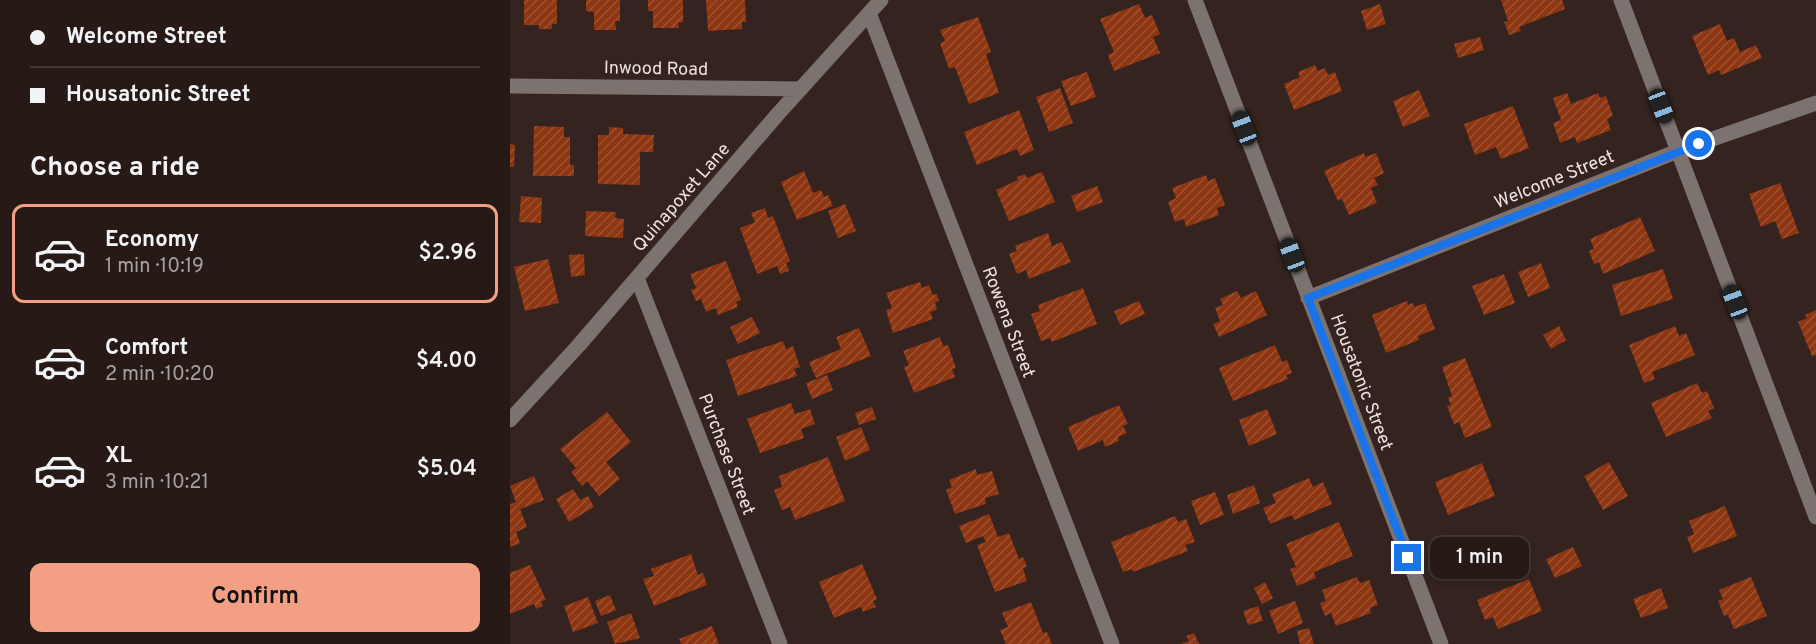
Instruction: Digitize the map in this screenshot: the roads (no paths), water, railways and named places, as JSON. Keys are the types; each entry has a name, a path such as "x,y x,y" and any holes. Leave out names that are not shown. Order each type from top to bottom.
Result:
{"street":[{"name":"Quinapoxet Lane","path":"510,420 881,0"},
{"name":"Housatonic Street","path":"1195,0 1441,644"},
{"path":"1620,0 1816,517"},
{"name":"Rowena Street","path":"869,13 1112,644"},
{"name":"Inwood Road","path":"510,86 801,89"},
{"name":"Welcome Street","path":"1308,298 1678,151 1816,103"},
{"name":"Purchase Street","path":"637,278 780,644"}]}
